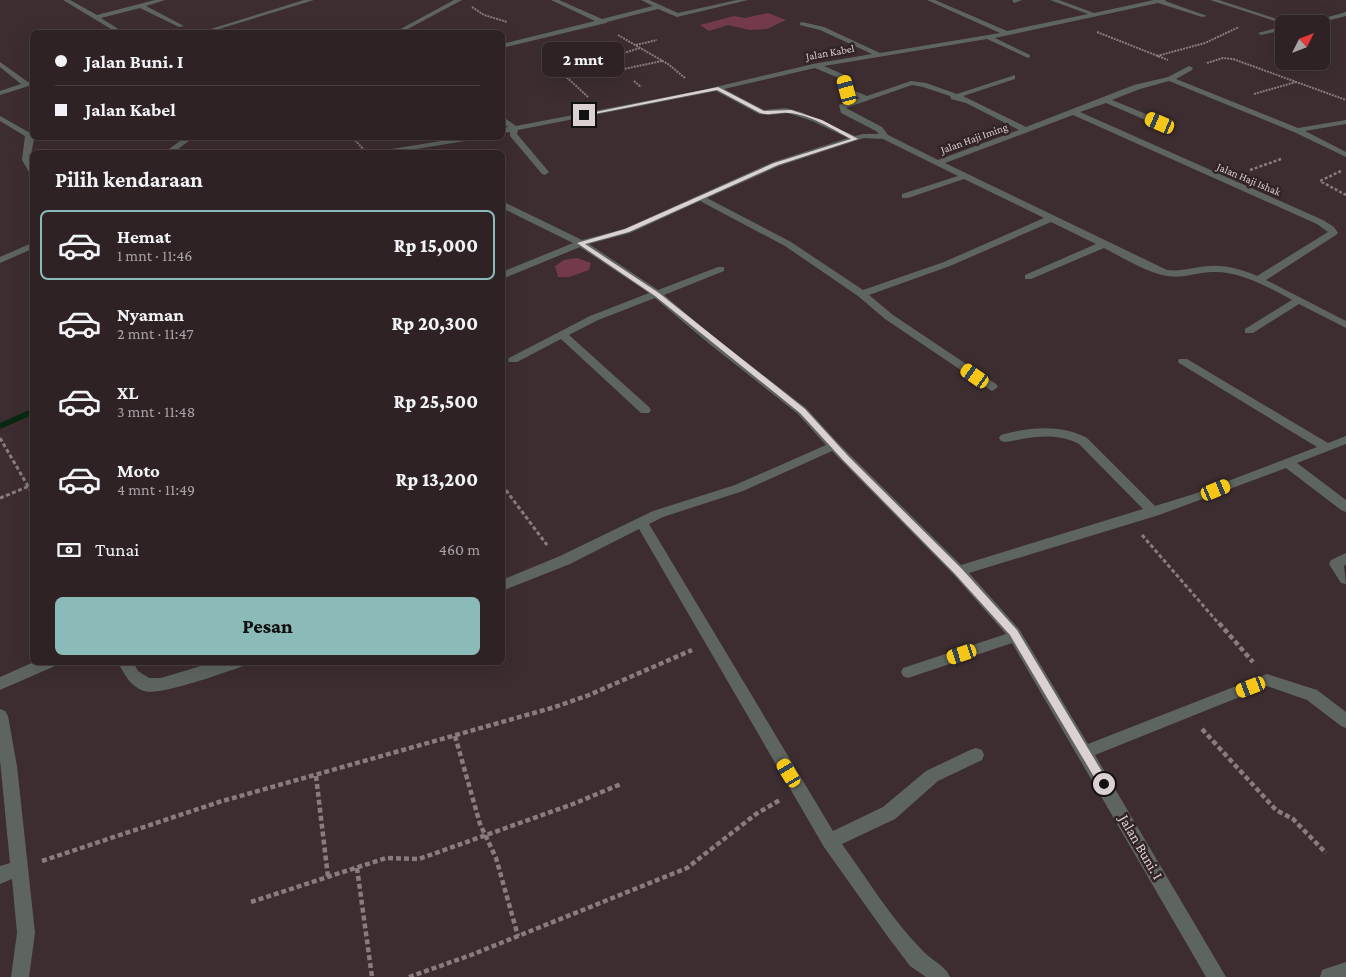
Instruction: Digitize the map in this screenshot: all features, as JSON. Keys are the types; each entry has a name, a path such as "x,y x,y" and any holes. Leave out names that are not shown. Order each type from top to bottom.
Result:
{"street":[{"path":"66,0 116,30"},
{"path":"94,18 162,0"},
{"path":"211,30 311,0"},
{"path":"554,0 601,23"},
{"path":"644,0 676,16 745,0"},
{"path":"930,0 1004,32"},
{"path":"1053,0 1092,14"},
{"path":"1160,0 1204,16"},
{"name":"Jalan Kabel","path":"505,131 718,89 817,66 988,37 1004,32 1160,0"},
{"path":"1213,0 1275,19"},
{"path":"402,30 456,1"},
{"path":"140,6 181,26"},
{"path":"505,45 601,23 657,7"},
{"path":"1330,18 1346,14"},
{"path":"802,24 822,28 879,55"},
{"path":"1261,33 1275,30"},
{"path":"988,37 1028,56"},
{"path":"0,64 30,84"},
{"path":"817,66 844,78 847,90 865,98"},
{"name":"Jalan Haji Iming","path":"505,275 580,243 627,231 702,199 776,164 856,139 870,136 886,137 938,163 1145,84 1170,78 1189,68"},
{"path":"954,97 1012,77"},
{"path":"1170,78 1297,130 1346,155"},
{"path":"886,137 880,129 842,109 844,106 865,98 911,83 922,84 954,97 1026,130"},
{"path":"0,93 30,84"},
{"path":"718,89 762,112 768,114 789,111 821,121 856,139"},
{"path":"1106,100 1160,123"},
{"name":"Jalan Haji Ishak","path":"1074,112 1320,222 1331,229 1333,234 1258,280"},
{"path":"0,118 29,135 26,160 30,167"},
{"path":"505,121 515,129 513,134 516,141 545,172"},
{"path":"1297,130 1346,122"},
{"path":"172,150 186,140"},
{"path":"398,150 458,140"},
{"path":"938,163 1172,276 1218,268 1258,280 1346,325"},
{"path":"904,196 966,176"},
{"path":"702,199 788,244 862,294 889,317 992,387"},
{"name":"Jalan Buni. I","path":"505,206 580,243 657,294 802,411 958,572 1016,636 1217,977"},
{"path":"862,294 947,264 1052,218"},
{"path":"1028,277 1105,244"},
{"path":"0,260 30,247"},
{"path":"513,360 594,318 721,269"},
{"path":"1249,330 1297,301"},
{"path":"563,335 645,410"},
{"path":"1183,361 1326,447"},
{"path":"1005,438 1059,431 1075,436 1083,441 1154,512"},
{"path":"958,572 1154,512 1346,440"},
{"path":"505,585 560,562 658,514 739,488 834,446"},
{"path":"1287,462 1346,507"},
{"path":"641,522 830,841 894,931 917,959 941,977"},
{"path":"1346,558 1336,564 1346,579"},
{"path":"908,672 1016,636"},
{"path":"0,684 43,665"},
{"path":"127,665 133,675 146,686 161,684 228,665"},
{"path":"1085,752 1268,680 1312,694 1346,721"},
{"path":"0,716 9,766 26,933 20,977"},
{"path":"830,841 889,813 932,776 976,755"},
{"path":"0,875 20,868"},
{"path":"1329,977 1346,971"}],"path":[{"path":"456,1 507,22"},
{"path":"1064,20 1189,68"},
{"path":"601,23 662,61 703,92"},
{"path":"1157,56 1205,43 1237,27 1261,33"},
{"path":"635,45 657,40"},
{"path":"603,111 561,72 640,48"},
{"path":"1214,61 1223,58 1233,59 1346,100"},
{"path":"619,70 662,61"},
{"path":"1229,102 1297,82"},
{"path":"355,140 364,150"},
{"path":"1346,169 1320,181 1346,195"},
{"path":"0,438 30,483"},
{"path":"0,498 30,485"},
{"path":"505,489 560,562"},
{"path":"1129,520 1268,680"},
{"path":"20,868 219,802 316,776 589,695 712,642"},
{"path":"1186,712 1276,810 1294,819 1326,853"},
{"path":"454,736 480,824 496,858 518,936"},
{"path":"316,776 328,878"},
{"path":"251,902 386,858 418,859 573,804 621,784"},
{"path":"409,977 518,936 687,868 756,814 799,789"},
{"path":"357,868 372,977"}],"shaded area":[{"path":"768,13 786,20 767,29 750,30 728,25 709,31 700,25 734,16 745,18"},
{"path":"577,258 591,263 589,270 569,277 558,277 555,266 564,260"}],"waterway":[{"path":"0,426 30,413"}],"route":[{"path":"584,115 718,89 762,112 768,114 789,111 826,123 856,139 776,164 627,231 580,243 657,294 711,340 802,411 958,572 1014,633 1104,784"}]}
